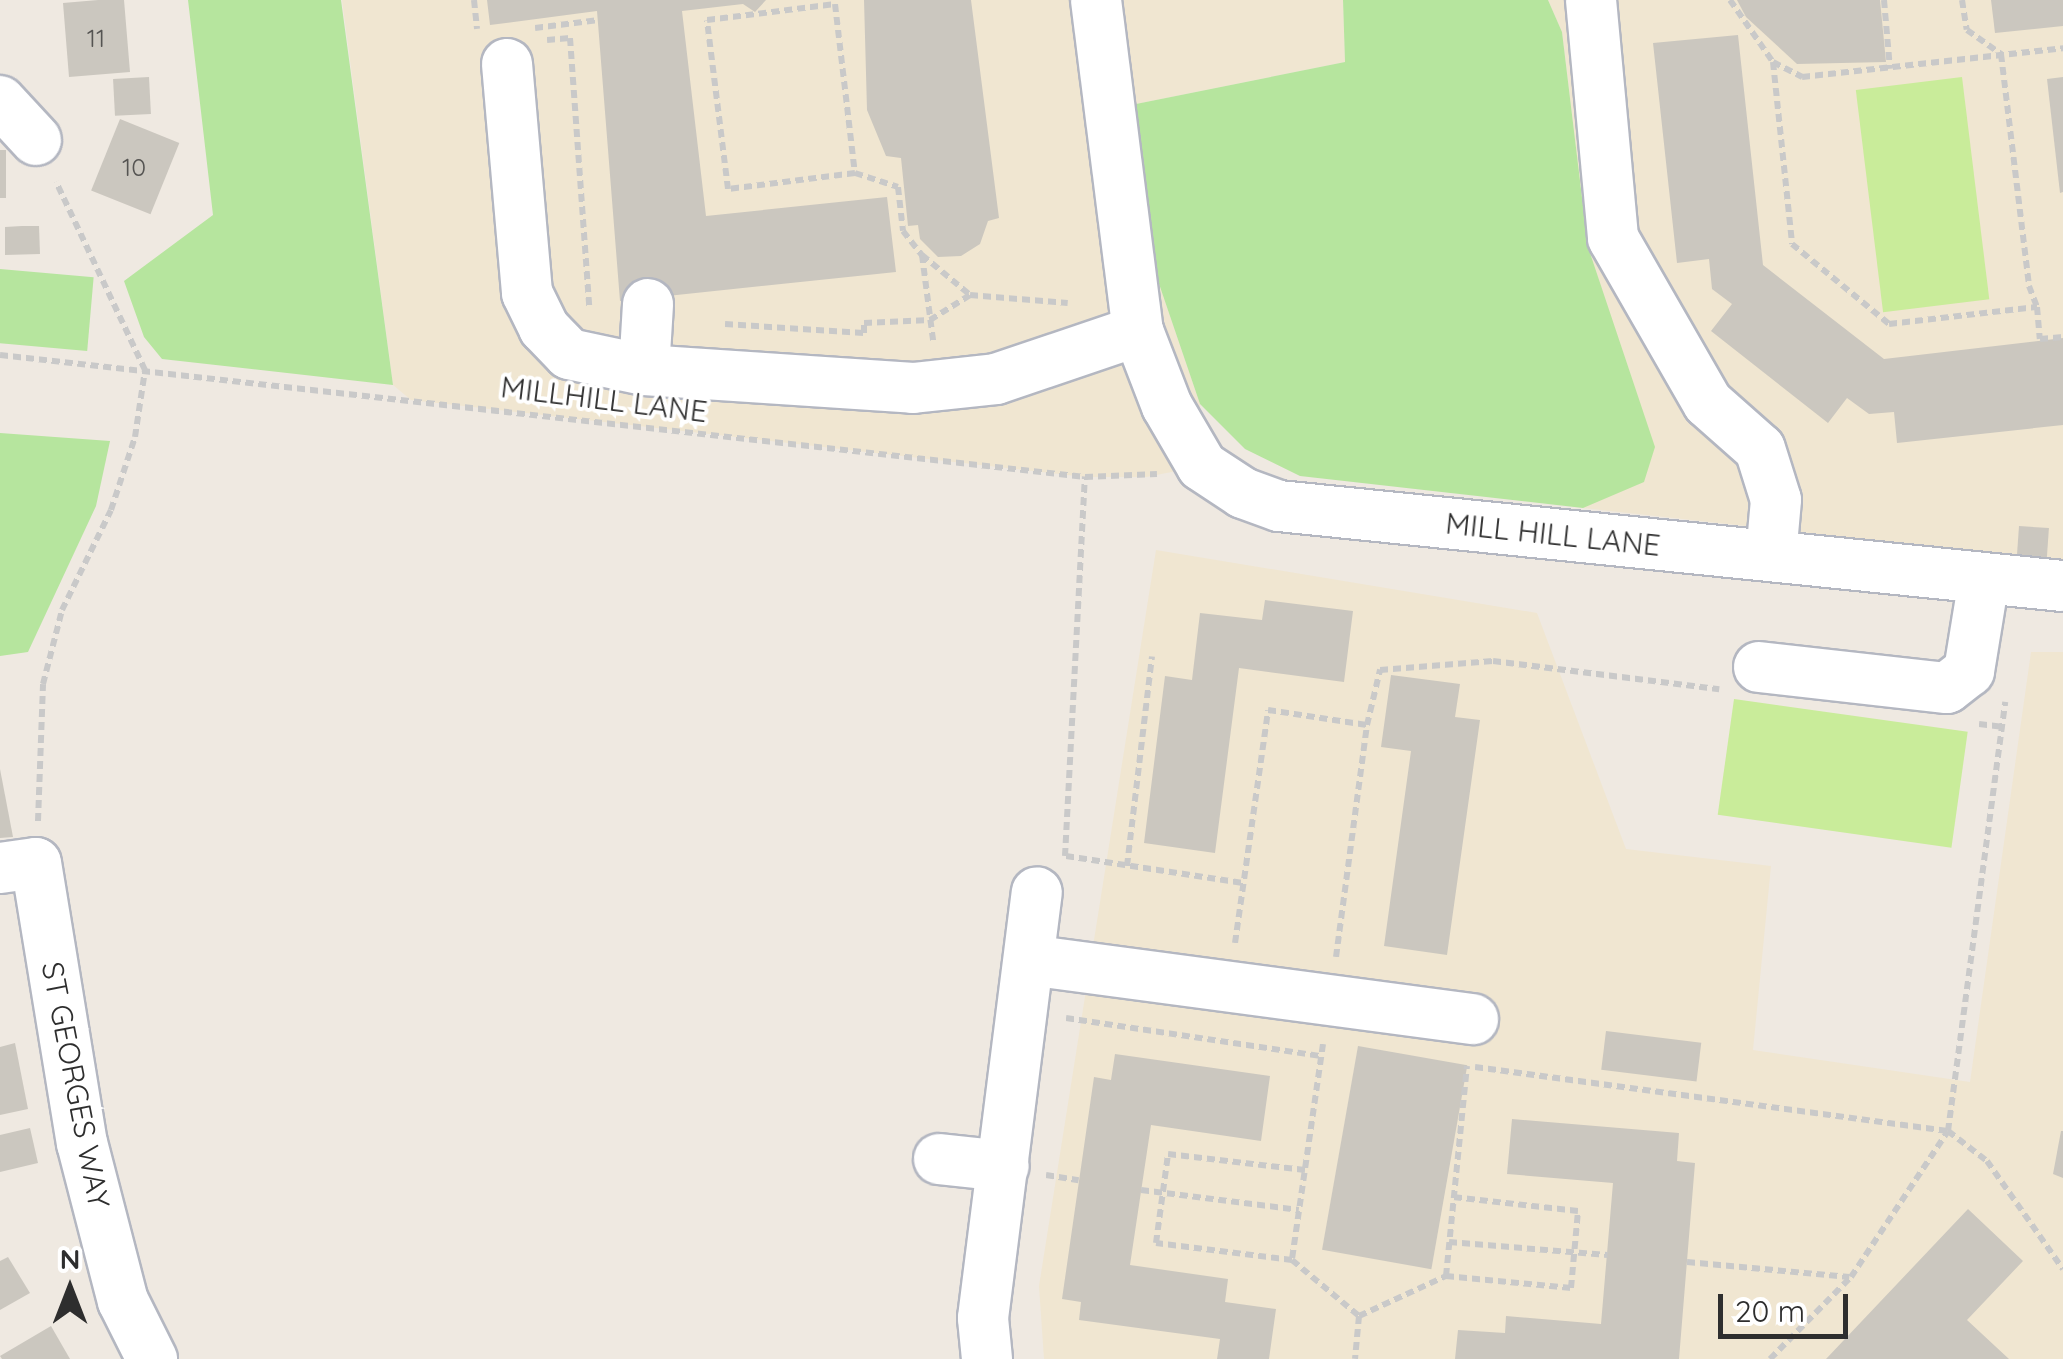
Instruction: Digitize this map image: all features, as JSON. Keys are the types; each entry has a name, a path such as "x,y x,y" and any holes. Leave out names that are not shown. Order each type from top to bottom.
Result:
{"street":[{"name":"MILL HILL LANE","path":"1096,0 1138,331 1167,406 1202,466 1242,493 1279,506 2063,586"},
{"path":"1591,0 1613,238 1708,403 1760,449 1776,500 1771,556"},
{"path":"507,64 527,293 544,328 569,354 644,370 939,386 996,379 1138,331"},
{"path":"0,101 36,140"},
{"path":"644,370 647,312"},
{"path":"1758,667 1947,688 1969,671 1984,579"},
{"name":"ST GEORGES WAY","path":"18,866 123,1301 152,1359"},
{"path":"987,1359 983,1318 1019,1170 1028,960 1051,874"},
{"path":"1028,960 1330,1001 1470,1042"},
{"path":"939,1159 1019,1170"}],"path":[{"path":"1730,0 1773,62 1802,77 2063,48"},
{"path":"1884,0 1890,69"},
{"path":"1962,0 1967,30 2002,54 2029,286 2037,307 2040,339 2063,337"},
{"path":"856,173 834,4 708,20 728,189 856,173 898,187 903,232 922,254 970,295"},
{"path":"574,14 574,23 598,20"},
{"path":"507,64 506,45 570,38 589,309 864,333 864,323 930,320 970,295 1027,298"},
{"path":"1773,62 1792,244 1889,324 2037,307"},
{"path":"18,866 43,684 62,610 123,473 145,370 36,140"},
{"path":"922,254 939,386"},
{"name":"MILLHILL LANE","path":"0,354 1085,477 1146,476 1202,466"},
{"path":"1127,866 1152,656"},
{"path":"1292,1260 1367,724 1380,670 1494,661 1738,691 1758,667"},
{"path":"1770,1359 1850,1277 1948,1131 2007,688"},
{"path":"1229,986 1268,710 1367,724"},
{"path":"1051,874 1127,866 1242,883"},
{"path":"1055,1017 1321,1056"},
{"path":"1446,1276 1470,1042 1948,1131 1987,1161 2063,1269"},
{"path":"1305,1170 1168,1154 1156,1243 1292,1260 1359,1316"},
{"path":"1019,1170 1079,1180"},
{"path":"1141,1190 1299,1210"},
{"path":"1359,1316 1446,1276 1571,1288 1578,1211 1453,1198"},
{"path":"1449,1242 1607,1255"},
{"path":"1687,1262 1850,1277"},
{"path":"1356,1359 1359,1316"}],"shaded area":[{"path":"342,0 1343,0 1345,62 1136,104 1156,275 1200,404 1202,466 1146,477 1085,477 411,400 393,385"},
{"path":"1548,0 2063,0 2063,561 1583,508 1636,394 1588,247 1562,32"},
{"path":"1156,550 1537,613 1626,849 1771,866 1753,1050 1970,1082 2031,652 2063,652 2063,1359 1044,1359 1039,1286"}],"green space":[{"path":"188,0 341,0 393,385 162,359 144,337 124,281 213,215"},
{"path":"1343,0 1548,0 1562,32 1588,247 1655,447 1644,482 1583,508 1300,476 1245,449 1200,404 1156,275 1136,104 1345,62"},
{"path":"1962,77 1989,299 1883,312 1856,90"},
{"path":"0,269 94,277 87,351 0,343"},
{"path":"0,433 110,441 96,506 28,652 0,656"},
{"path":"1734,699 1968,732 1951,848 1718,815"}],"building":[{"path":"124,0 130,72 69,77 63,3"},
{"path":"487,0 766,0 755,12 743,4 682,11 706,216 887,197 896,272 620,301 597,11 490,25"},
{"path":"864,0 971,0 999,218 988,221 980,244 961,256 938,257 920,239 918,225 908,226 901,158 886,156 867,110"},
{"path":"1737,0 1880,0 1886,62 1797,64 1746,17"},
{"path":"1991,0 2063,0 2063,26 1995,33"},
{"path":"1738,35 1763,265 1884,359 2063,338 2063,425 1897,443 1894,412 1869,414 1847,398 1828,423 1711,331 1732,304 1712,289 1709,259 1677,263 1653,43"},
{"path":"149,77 151,114 115,116 113,79"},
{"path":"2063,77 2063,192 2060,193 2047,79"},
{"path":"120,119 179,143 150,214 91,190"},
{"path":"0,150 6,150 6,198 0,198"},
{"path":"39,226 40,254 5,255 5,227"},
{"path":"2019,526 2049,528 2047,559 2017,557"},
{"path":"1265,600 1353,611 1344,682 1239,668 1215,853 1144,843 1165,676 1192,680 1200,613 1262,620"},
{"path":"1391,675 1460,684 1455,717 1480,720 1447,955 1384,946 1411,751 1381,747"},
{"path":"0,769 13,837 0,838"},
{"path":"1606,1031 1701,1043 1697,1081 1601,1070"},
{"path":"15,1043 28,1109 0,1115 0,1047"},
{"path":"1358,1046 1467,1065 1431,1269 1322,1250"},
{"path":"1115,1054 1270,1076 1261,1141 1151,1125 1130,1265 1228,1279 1225,1302 1276,1309 1269,1359 1217,1359 1220,1339 1079,1320 1081,1302 1062,1299 1094,1077 1111,1080"},
{"path":"1512,1119 1679,1133 1677,1161 1695,1163 1679,1359 1455,1359 1458,1330 1505,1333 1506,1316 1601,1324 1613,1183 1507,1174"},
{"path":"30,1128 38,1163 0,1172 0,1135"},
{"path":"2063,1131 2063,1178 2053,1174"},
{"path":"1968,1209 2023,1261 1967,1320 2009,1359 1826,1359"},
{"path":"8,1257 30,1293 0,1310 0,1261"},
{"path":"51,1326 70,1359 0,1356"}]}
